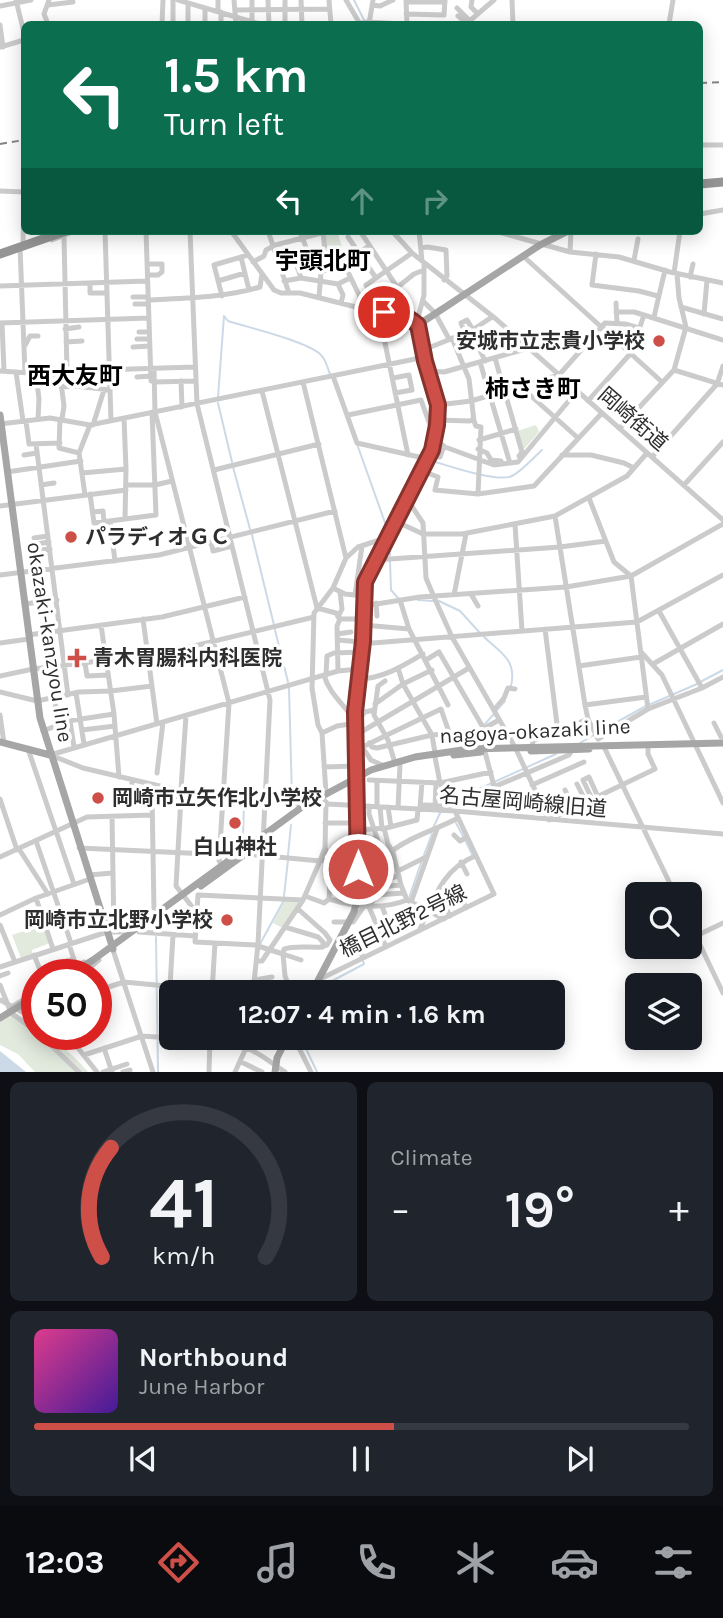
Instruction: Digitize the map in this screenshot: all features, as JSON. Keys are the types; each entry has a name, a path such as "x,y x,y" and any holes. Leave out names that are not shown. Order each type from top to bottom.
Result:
{"highway":[{"path":"703,183 723,180"},
{"path":"0,252 54,235"}],"main road":[{"path":"318,980 348,923 363,906 357,855 356,766 359,748 356,723 365,582 429,457 435,439 438,405 416,321 435,313 540,244 560,235"},
{"name":"okazaki-kanzyou line","path":"0,415 5,477 12,505 43,732 79,848 111,932 113,948"},
{"name":"nagoya-okazaki line","path":"356,779 369,776 384,766 435,755 485,750 572,750 597,746 695,746 721,741"},
{"path":"2,743 50,755"},
{"name":"nagoya-okazaki line","path":"516,749 532,746 695,746"},
{"name":"nagoya-okazaki line","path":"113,948 139,932 232,857 356,779 398,764"},
{"name":"nagoya-okazaki line","path":"113,948 156,913 246,854 302,807 325,798"},
{"path":"97,959 113,948"},
{"path":"0,1020 21,1007"},
{"path":"275,1069 278,1050"}],"street":[{"path":"0,6 31,0"},
{"path":"162,21 163,0"},
{"path":"173,21 175,0 203,5 249,21"},
{"path":"218,0 221,21"},
{"path":"234,0 236,21"},
{"path":"252,0 252,21"},
{"path":"268,0 269,21"},
{"path":"285,0 285,21"},
{"path":"301,0 302,21"},
{"path":"329,0 330,21"},
{"path":"345,0 356,21"},
{"path":"369,21 372,3 380,6 393,0"},
{"path":"472,0 471,7 478,14"},
{"path":"470,21 494,0"},
{"path":"512,0 513,21"},
{"path":"670,21 673,0"},
{"path":"16,1 21,21"},
{"path":"405,21 406,1 444,1 444,15 406,14"},
{"path":"47,21 44,14 48,2 73,2"},
{"path":"188,3 188,21"},
{"path":"457,8 467,21"},
{"path":"235,10 330,9"},
{"path":"457,16 465,21"},
{"path":"0,25 2,47 21,41"},
{"path":"703,145 723,145"},
{"path":"0,191 21,192"},
{"path":"703,213 723,210"},
{"path":"24,235 22,285 25,373"},
{"path":"65,235 67,371"},
{"path":"105,235 109,369 107,390 111,421"},
{"path":"107,390 79,453 94,523 156,515 146,235"},
{"path":"190,235 197,404 270,700 255,979 272,977"},
{"path":"234,235 274,290 394,312 416,321 423,301 424,270 419,235"},
{"path":"270,235 289,293"},
{"path":"253,262 264,256 266,250 272,246 298,235"},
{"path":"300,235 309,255 321,272 319,297"},
{"path":"325,235 325,252"},
{"path":"362,235 397,286"},
{"name":"岡崎街道","path":"396,235 412,253 529,348 722,520"},
{"path":"509,235 570,252 634,260 723,283"},
{"path":"569,235 570,252"},
{"path":"620,428 674,370 686,328 676,273 680,235"},
{"path":"348,237 376,278"},
{"path":"634,260 638,239"},
{"path":"321,272 343,263 369,246"},
{"path":"421,248 446,250 447,276 444,280"},
{"path":"277,261 338,251 360,297 357,307"},
{"path":"385,312 366,285 412,253"},
{"path":"596,254 592,285 658,296"},
{"path":"220,296 214,265 248,255"},
{"path":"523,256 662,382"},
{"path":"240,257 249,290"},
{"path":"294,257 301,278"},
{"path":"0,286 106,282 148,278 162,272 162,264 147,264"},
{"path":"690,276 693,264"},
{"path":"379,302 397,286 424,270"},
{"path":"654,317 665,270"},
{"path":"218,281 244,273"},
{"path":"134,301 220,296 249,290 260,287 262,274"},
{"path":"285,281 301,278 338,284 350,278"},
{"path":"704,314 707,280"},
{"path":"90,283 90,293 107,293"},
{"path":"338,284 342,295 341,303"},
{"path":"423,301 435,313 465,366 473,419 476,426 481,427 478,494"},
{"path":"616,303 617,323"},
{"path":"681,307 723,318"},
{"path":"616,312 634,312 654,317 723,340"},
{"path":"588,401 631,353 643,315"},
{"path":"1,424 61,419 92,425 390,365 424,354 450,339 470,332 492,317"},
{"path":"149,320 1,323 2,371 60,375 67,371 195,366"},
{"path":"136,322 149,320"},
{"path":"438,405 471,401 559,375 605,323 639,328"},
{"path":"65,329 79,327"},
{"path":"478,345 509,331"},
{"path":"470,332 478,345 489,396 509,460"},
{"path":"24,347 30,336 38,336"},
{"path":"138,336 149,339"},
{"path":"134,347 149,339"},
{"path":"66,342 82,341"},
{"path":"385,343 408,454"},
{"path":"428,371 444,372 529,348"},
{"path":"478,449 487,453 491,460 498,462 516,459 523,452 495,358"},
{"path":"395,521 423,534 466,534 555,516 627,476 720,384 723,366"},
{"path":"674,370 720,384"},
{"path":"16,372 29,444 60,443"},
{"path":"36,374 38,419"},
{"path":"60,375 64,406 59,448 79,453"},
{"path":"393,378 409,375 412,390 395,393"},
{"path":"137,377 195,380"},
{"path":"332,377 357,443 429,457 440,457 444,446"},
{"path":"181,381 182,407"},
{"path":"303,382 346,558"},
{"path":"61,387 107,390"},
{"path":"521,387 578,438"},
{"path":"262,391 317,608"},
{"path":"348,415 421,400 435,439 444,446 497,466 518,463 577,391"},
{"path":"154,412 229,703 220,855 222,865"},
{"path":"422,471 438,477 435,490 478,494 534,486 602,413"},
{"path":"124,418 125,519"},
{"path":"437,420 473,419"},
{"path":"479,440 516,429"},
{"path":"684,485 723,442"},
{"path":"36,444 68,695"},
{"path":"214,470 319,444"},
{"path":"24,455 37,453"},
{"path":"562,455 590,454 634,468"},
{"path":"5,477 81,461"},
{"path":"82,473 126,469"},
{"path":"0,506 173,481"},
{"path":"41,485 54,483"},
{"path":"589,498 614,562 631,576 648,709"},
{"path":"407,499 421,518 424,528 426,578 434,597 452,637 516,749 549,820 655,769 648,748"},
{"path":"93,512 103,511 115,561"},
{"path":"0,575 159,555 335,511"},
{"path":"555,516 588,719 597,746 622,785 669,882"},
{"path":"364,606 400,600 566,587 631,576 722,520"},
{"path":"514,524 522,631"},
{"path":"454,595 466,534"},
{"path":"34,538 49,542"},
{"path":"257,961 262,961 298,909 325,848 322,733 314,700 314,617 317,608 333,588 346,558 362,546 386,538"},
{"path":"375,560 560,547 606,541"},
{"path":"32,548 49,542"},
{"path":"211,542 213,551 232,546"},
{"path":"355,595 362,546"},
{"path":"337,637 373,643 637,622 723,575"},
{"path":"333,588 340,592 364,596"},
{"path":"338,671 337,626 342,609 340,592"},
{"path":"471,594 478,606"},
{"path":"0,643 61,630 143,619 245,597"},
{"path":"24,604 57,600"},
{"path":"400,600 409,629 448,705"},
{"path":"376,603 377,616"},
{"path":"317,608 336,613 339,618 409,629"},
{"path":"659,611 702,688"},
{"path":"0,676 33,669 165,653 314,617"},
{"path":"143,619 160,723 157,774"},
{"path":"653,664 723,624"},
{"path":"101,625 114,714 119,777"},
{"path":"545,629 558,732"},
{"path":"337,637 351,632"},
{"path":"313,651 319,658 361,652"},
{"path":"398,808 398,764 374,715 378,686 383,678 398,668 439,652 484,729 485,750 494,786"},
{"path":"641,654 662,675 723,803"},
{"path":"579,666 641,654"},
{"path":"327,656 325,675 328,691 343,703 356,723"},
{"path":"85,663 87,676 108,675"},
{"path":"398,668 402,684 432,735 438,783 435,808 449,806 569,755 572,750"},
{"path":"356,735 469,668"},
{"path":"50,755 338,671 359,669"},
{"path":"322,733 337,726 356,723 365,712 402,684 432,670"},
{"path":"597,746 648,709 723,677"},
{"path":"358,679 383,678"},
{"path":"383,678 392,694"},
{"path":"0,692 37,701 76,692 152,686"},
{"path":"494,710 508,688 515,689"},
{"path":"76,692 84,744"},
{"path":"585,705 646,696"},
{"path":"54,698 59,724"},
{"path":"384,766 371,760 359,748 441,709 449,732"},
{"path":"43,732 70,720 114,714"},
{"path":"0,715 2,743"},
{"path":"181,789 186,716"},
{"path":"532,746 533,741 588,719"},
{"path":"70,720 74,747"},
{"path":"369,743 377,748 432,735 484,729 499,720"},
{"path":"714,723 721,741"},
{"path":"82,730 115,726"},
{"path":"29,749 74,884"},
{"path":"50,755 68,764 119,777 152,795"},
{"path":"371,760 369,776 377,781 438,783 491,772"},
{"path":"532,785 584,762"},
{"path":"324,767 356,766"},
{"path":"377,781 378,807 383,829 409,902"},
{"path":"325,822 357,823 374,830 417,820 422,782"},
{"path":"132,783 223,799 296,803 302,807"},
{"path":"132,783 131,798 152,795 202,796"},
{"path":"438,783 449,806"},
{"path":"715,787 723,783"},
{"path":"577,784 592,799"},
{"path":"565,790 574,808"},
{"path":"152,795 156,913"},
{"path":"181,797 176,886 193,908 197,909"},
{"name":"名古屋岡崎線旧道","path":"325,798 357,806 419,808 424,805 456,815 723,834"},
{"path":"0,799 18,850 50,893"},
{"path":"369,806 381,860 376,895"},
{"path":"388,807 391,827"},
{"path":"357,823 360,818 369,814"},
{"path":"392,851 407,839 437,829 456,815"},
{"name":"橋目北野2号線","path":"318,980 494,894 456,815"},
{"path":"111,816 111,932"},
{"path":"0,858 87,817 152,816"},
{"path":"0,824 8,822"},
{"path":"357,823 390,877 426,858"},
{"path":"404,824 407,839"},
{"path":"363,958 358,941 405,915 437,829"},
{"path":"454,836 460,841 467,837"},
{"path":"365,840 377,838"},
{"path":"36,841 50,893 74,959"},
{"path":"79,848 232,857"},
{"path":"325,848 331,860 329,900"},
{"path":"246,854 320,861 357,855 381,860"},
{"path":"419,931 452,868 475,856"},
{"path":"461,862 467,874"},
{"path":"345,869 381,872"},
{"path":"0,915 89,877 113,873"},
{"path":"331,878 378,886 401,884"},
{"path":"363,906 376,895 404,892"},
{"path":"301,960 258,946 195,942 198,895 304,898 324,903 329,900 363,906 393,906 409,902 447,918"},
{"path":"461,896 466,908"},
{"path":"36,898 53,949"},
{"path":"363,906 378,928 386,947"},
{"path":"382,906 386,917"},
{"path":"445,906 447,918"},
{"path":"286,980 284,948 323,946 330,940 298,909"},
{"path":"334,922 348,923"},
{"path":"702,933 723,923"},
{"path":"0,925 15,962"},
{"path":"285,927 302,935 318,937 323,946"},
{"path":"0,967 111,932 124,932 127,935"},
{"path":"139,932 195,936"},
{"path":"170,980 173,935"},
{"path":"279,937 290,943 291,947"},
{"path":"213,980 215,943"},
{"path":"113,948 153,1072"},
{"path":"702,949 723,993"},
{"path":"34,955 36,959"},
{"path":"0,975 8,973"},
{"path":"112,986 124,982 159,985"},
{"path":"0,985 3,1002 21,1020"},
{"path":"3,1002 21,1010"},
{"path":"13,1006 21,1003"},
{"path":"0,1011 12,1013"},
{"path":"112,1045 142,1036 159,1037"},
{"path":"57,1050 79,1072"},
{"path":"78,1050 97,1072"},
{"path":"84,1055 98,1050"},
{"path":"105,1050 112,1071"},
{"path":"209,1072 210,1050"},
{"path":"236,1072 245,1050"},
{"path":"256,1050 275,1069 285,1072"},
{"path":"300,1050 311,1072"},
{"path":"241,1062 261,1072"},
{"path":"103,1072 127,1069"}],"shaded area":[{"path":"320,235 338,235 342,247 325,251"},
{"path":"536,425 539,432 523,450 517,431"},
{"path":"285,899 301,899 283,928 273,923"},
{"path":"38,911 50,943 21,958 12,935 27,930 22,917"},
{"path":"14,1012 21,1017 21,1050 66,1050 88,1072 35,1072 18,1054 0,1045 0,1022"}],"water":[{"path":"0,1051 26,1072 0,1072"}],"waterway":[{"path":"354,0 364,20"},
{"path":"218,397 224,316 228,321 313,349 324,358 330,374"},
{"path":"218,403 232,462"},
{"path":"357,444 388,531"},
{"path":"429,460 505,478 520,471 542,450"},
{"path":"233,467 250,529"},
{"path":"252,535 274,625"},
{"path":"390,540 390,556"},
{"path":"390,561 391,590 398,598"},
{"path":"418,600 433,601"},
{"path":"439,601 460,611 480,633"},
{"path":"275,630 288,682"},
{"path":"484,637 510,663 511,686"},
{"path":"702,681 723,670"},
{"path":"651,704 697,684"},
{"path":"289,688 292,798"},
{"path":"497,710 505,701"},
{"path":"599,732 646,706"},
{"path":"484,725 494,714"},
{"path":"580,743 594,735"},
{"path":"450,802 556,754"},
{"path":"243,836 244,803"},
{"path":"433,828 441,811"},
{"path":"456,823 463,836"},
{"path":"288,855 291,825"},
{"path":"424,855 432,834"},
{"path":"465,840 472,854"},
{"path":"284,896 288,860"},
{"path":"409,898 422,860"},
{"path":"260,944 284,900"},
{"path":"155,924 155,931"},
{"path":"156,937 158,1072"},
{"path":"334,980 364,964 363,961"},
{"path":"307,1050 317,1072"}],"railway":[{"path":"703,83 723,82"},
{"path":"0,144 21,140"}],"place":[{"name":"安城市立志貴小学校","path":"659,341"},
{"name":"パラディオＧＣ","path":"71,537"},
{"name":"青木胃腸科内科医院","path":"77,658"},
{"name":"岡崎市立矢作北小学校","path":"98,798"},
{"name":"白山神社","path":"235,823"},
{"name":"岡崎市立北野小学校","path":"227,920"}],"district":[{"name":"宇頭北町","path":"323,261"},
{"name":"西大友町","path":"75,376"},
{"name":"柿さき町","path":"533,389"}],"route":[{"path":"358,869 355,712 363,641 365,582 432,450 438,414 418,325 398,313 384,312"}]}
